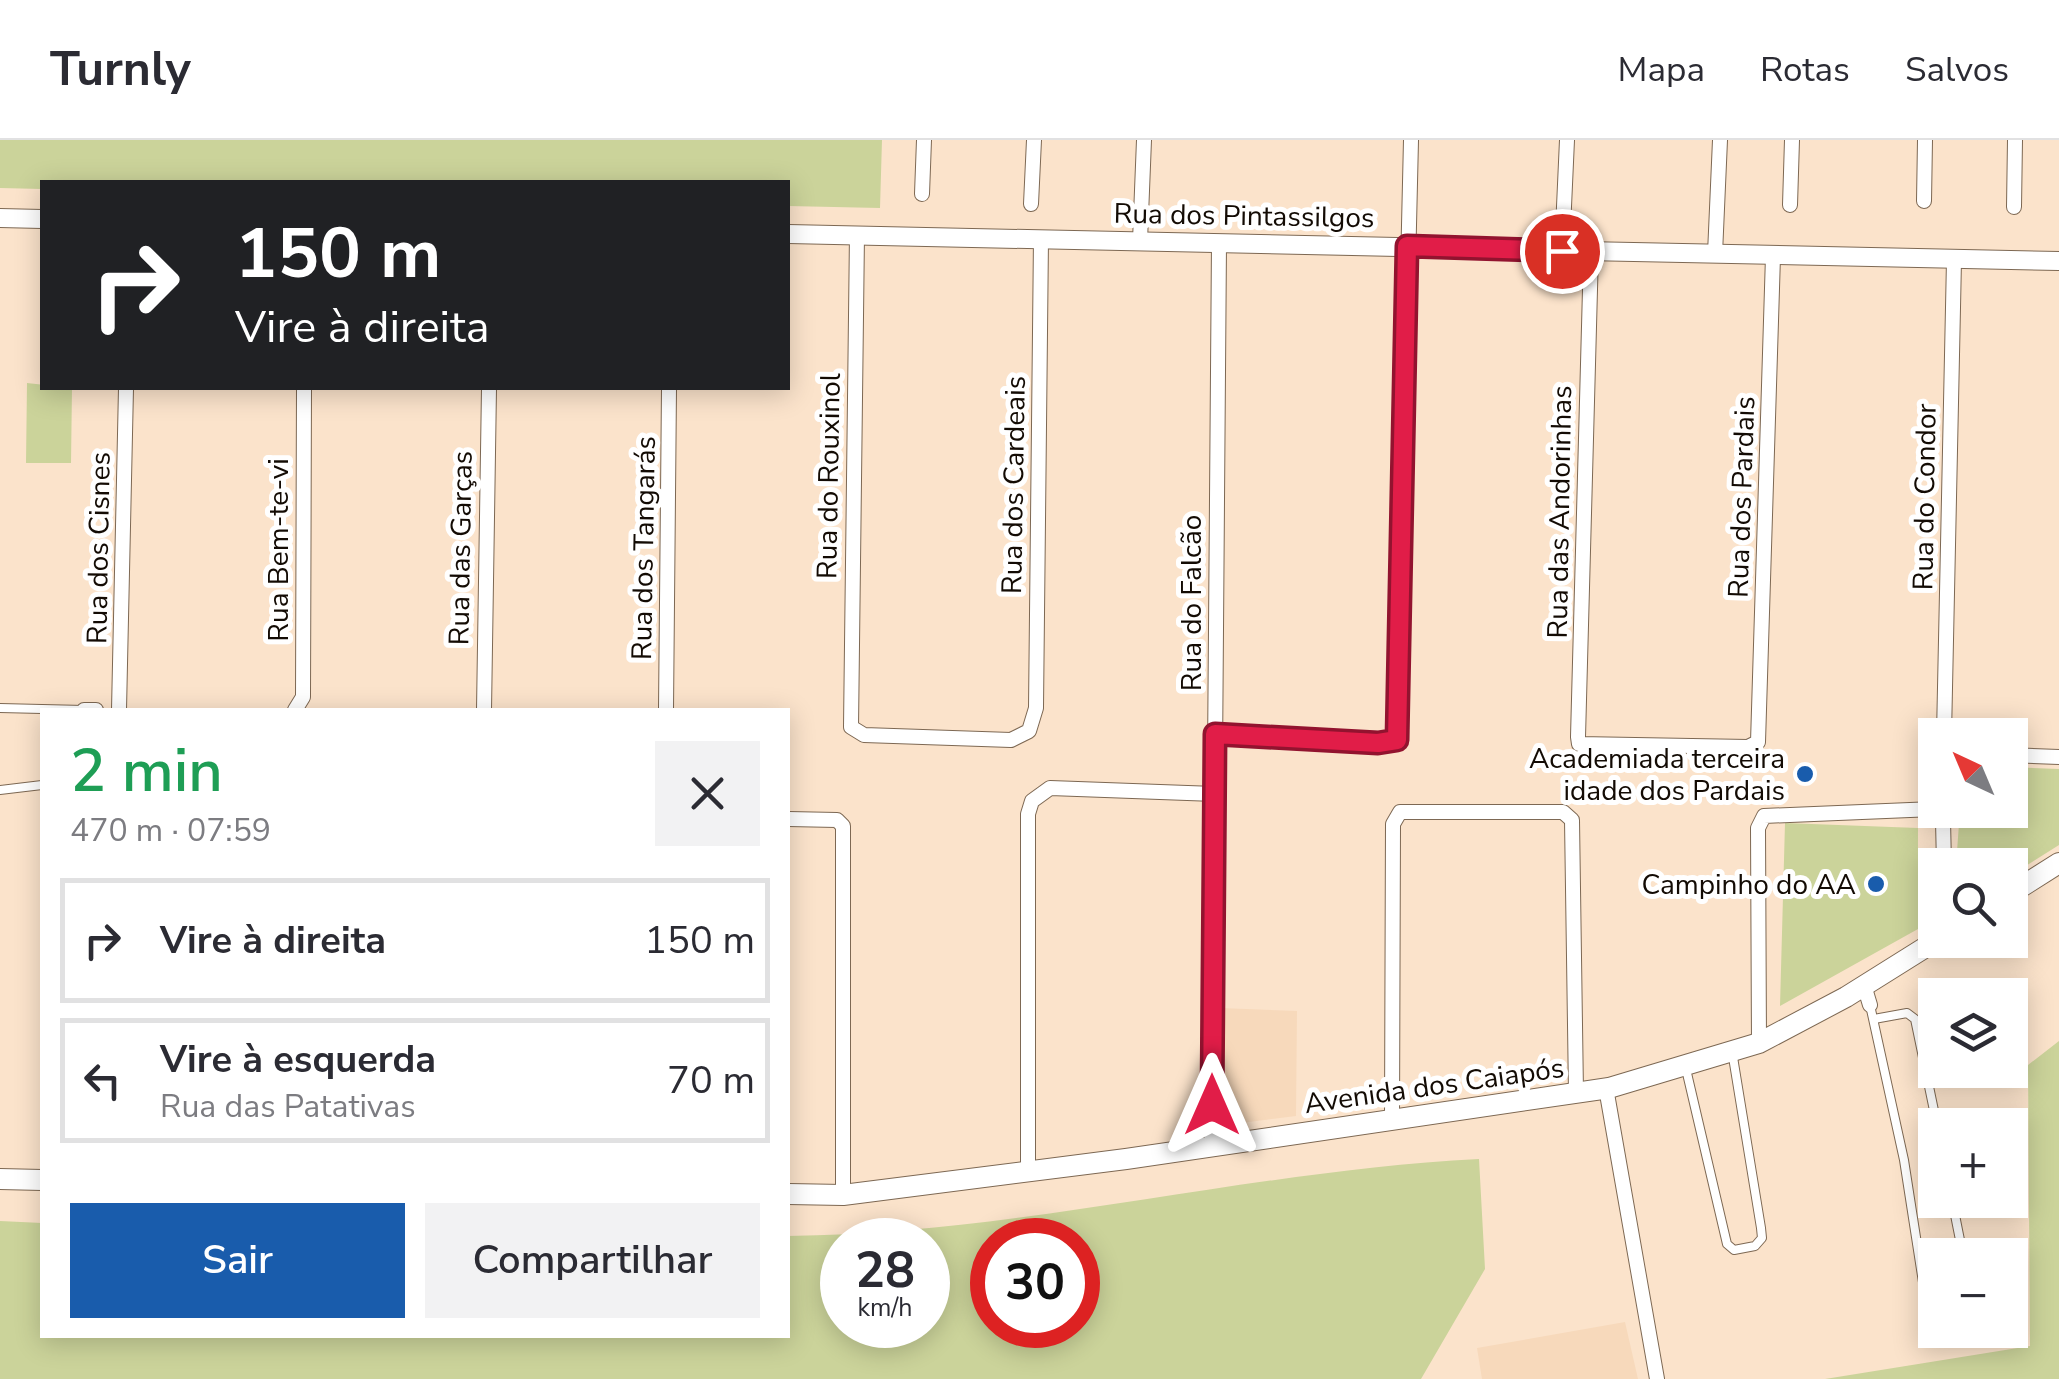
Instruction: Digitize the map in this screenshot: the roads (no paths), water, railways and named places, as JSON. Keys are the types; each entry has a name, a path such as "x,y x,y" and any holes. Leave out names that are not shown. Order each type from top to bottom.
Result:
{"main road":[{"path":"2028,883 2059,863"},
{"name":"Avenida dos Caiapós","path":"790,1194 843,1195 1606,1088 1759,1043 1869,1003 1918,958"},
{"path":"0,1180 40,1180"}],"street":[{"path":"922,194 924,140"},
{"path":"1031,204 1034,140"},
{"path":"1140,241 1144,140"},
{"path":"1215,734 1378,743 1397,740 1411,140"},
{"path":"1562,251 1567,140"},
{"path":"1716,254 1720,140"},
{"path":"1790,205 1792,140"},
{"path":"1924,202 1925,140"},
{"path":"2014,140 2014,207"},
{"path":"0,218 40,220"},
{"name":"Rua dos Pintassilgos","path":"790,234 2059,261"},
{"name":"Rua do Rouxinol","path":"857,234 849,718 852,726 864,735 1011,740 1029,731"},
{"name":"Rua dos Cardeais","path":"1029,731 1036,708 1040,238"},
{"name":"Rua do Falcão","path":"1212,1144 1219,243"},
{"name":"Rua das Andorinhas","path":"1591,252 1578,744 1748,746 1759,739"},
{"name":"Rua dos Pardais","path":"1759,739 1774,256"},
{"name":"Rua do Condor","path":"1944,718 1954,260"},
{"name":"Rua dos Cisnes","path":"119,708 126,390"},
{"name":"Rua Bem-te-vi","path":"296,708 302,697 304,390"},
{"name":"Rua das Garças","path":"484,708 489,390"},
{"name":"Rua dos Tangarás","path":"666,708 670,390"},
{"path":"2028,755 2059,757"},
{"path":"1028,1170 1028,814 1032,801 1050,788 1215,794"},
{"path":"1759,1043 1758,828 1770,813 1928,808 1939,812 1943,820 1944,848"},
{"path":"1392,1117 1393,824 1400,812 1563,812 1574,824 1576,1093"},
{"path":"790,819 838,820 844,830 843,1195"},
{"path":"1606,1088 1657,1379"}],"lane":[{"path":"0,708 40,709"},
{"path":"0,790 40,786"},
{"path":"1918,1250 1904,1160 1869,1003 1906,1012 1915,1019 1933,1108"},
{"path":"1686,1066 1727,1244 1734,1250 1755,1246 1762,1238 1761,1228 1732,1051"}],"place":[{"name":"Academiada terceira idade dos Pardais","path":"1805,774"},
{"name":"Campinho do AA","path":"1876,884"}]}
